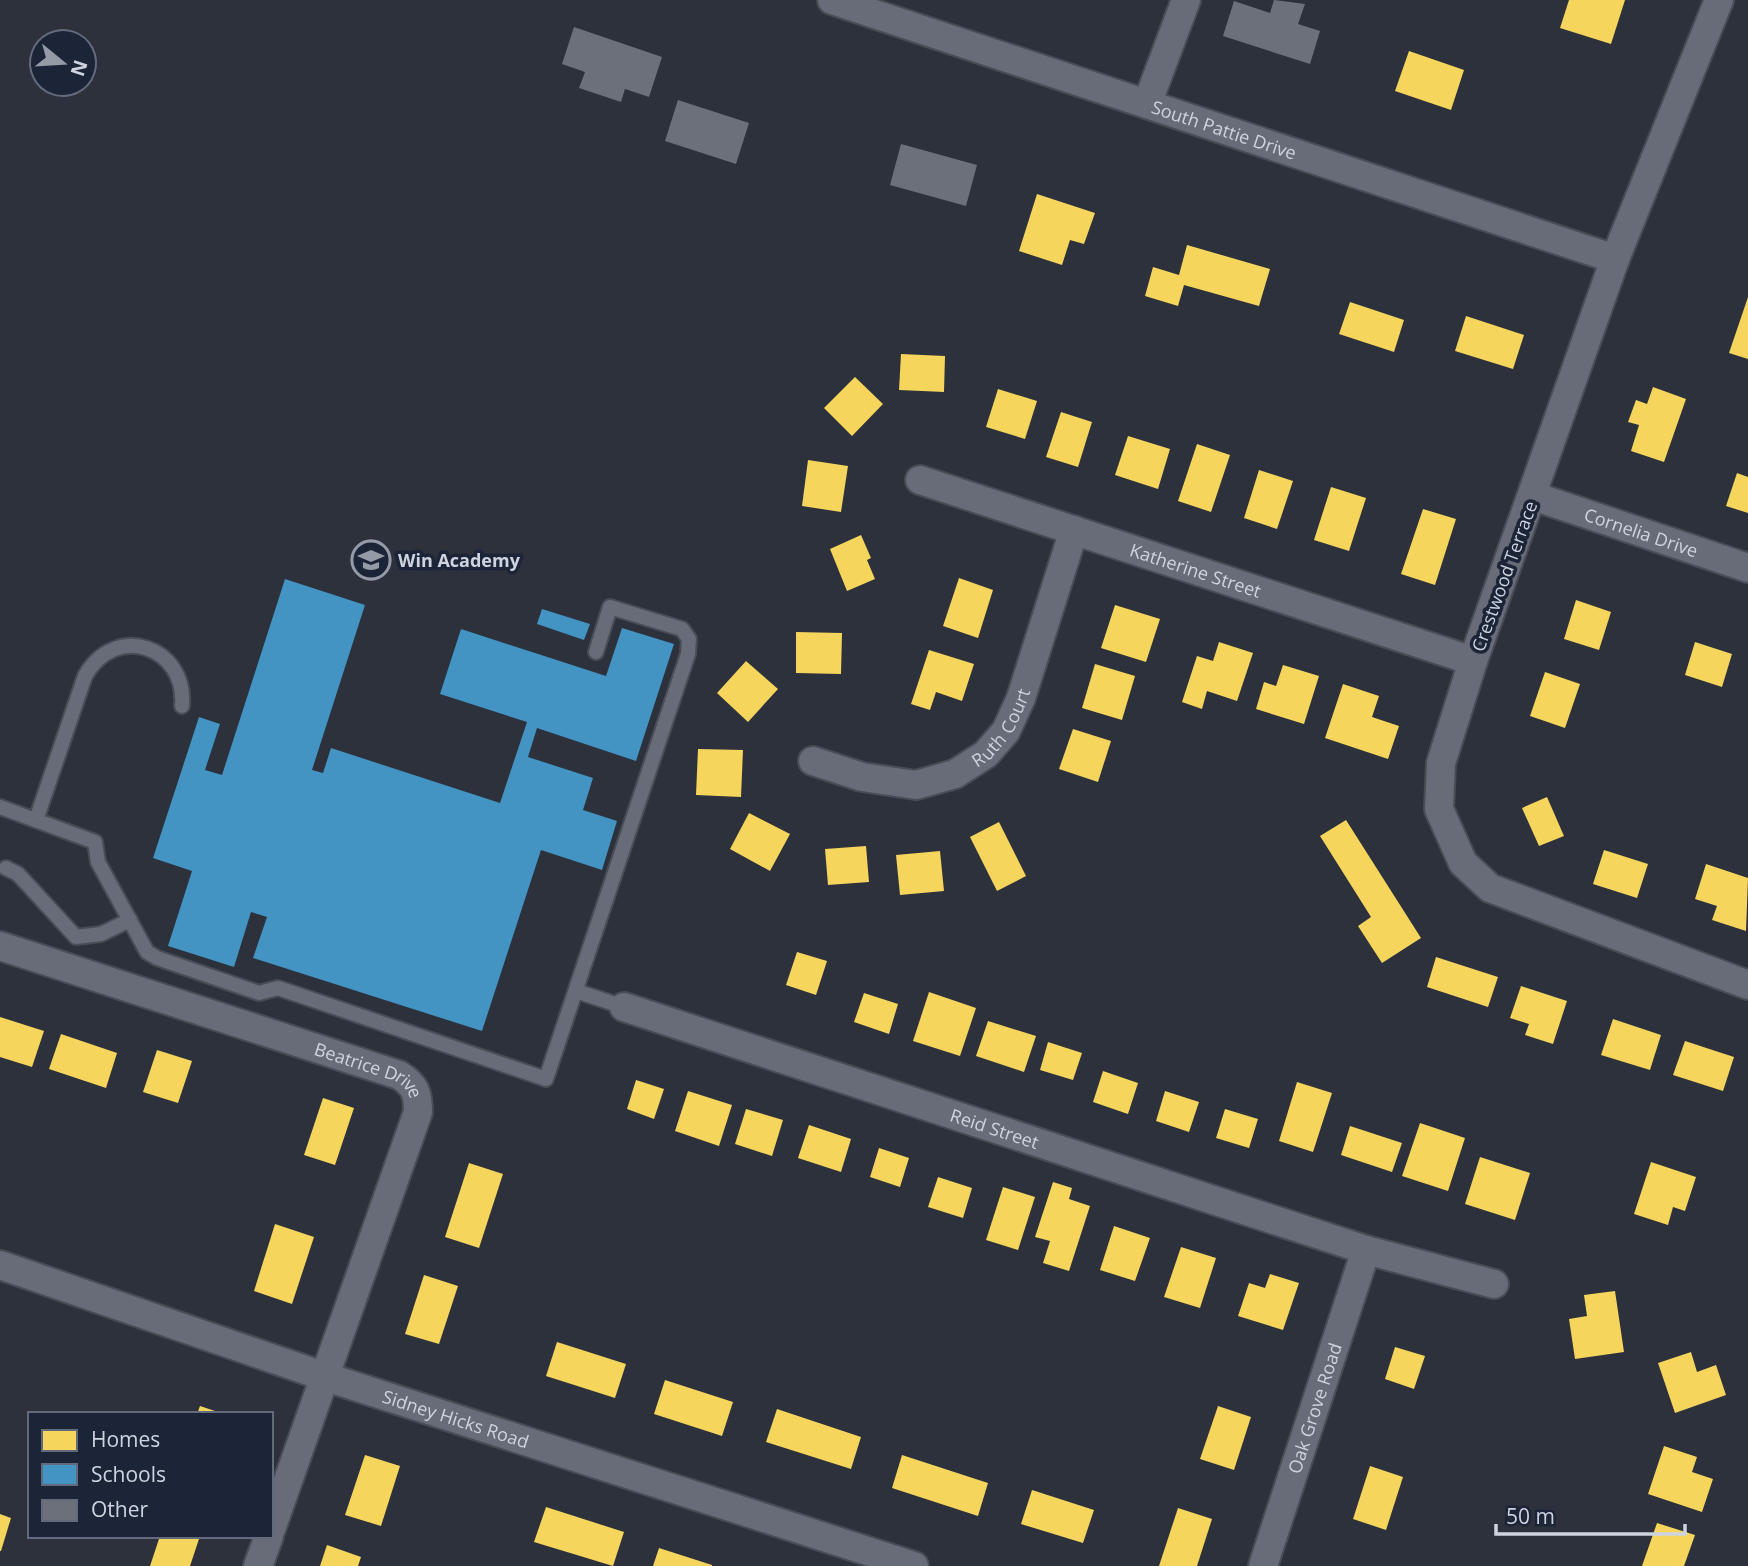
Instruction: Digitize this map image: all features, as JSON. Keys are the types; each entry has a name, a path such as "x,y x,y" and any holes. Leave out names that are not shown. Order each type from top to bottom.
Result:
{"street":[{"name":"South Pattie Drive","path":"832,0 1615,259"},
{"path":"1147,104 1186,0"},
{"name":"Crestwood Terrace","path":"1719,0 1615,259 1473,661 1441,763 1438,809 1463,863 1490,888 1748,985"},
{"name":"Katherine Street","path":"920,480 1473,661"},
{"name":"Cornelia Drive","path":"1533,496 1748,568"},
{"name":"Ruth Court","path":"814,761 862,777 916,785 955,774 986,754 1006,731 1021,698 1074,530"},
{"name":"Beatrice Drive","path":"0,946 399,1075 413,1083 418,1096 418,1112 273,1523"},
{"name":"Reid Street","path":"624,1007 1366,1250 1494,1284"},
{"name":"Oak Grove Road","path":"1263,1566 1366,1250"},
{"name":"Sidney Hicks Road","path":"0,1265 326,1377 914,1566"},
{"path":"258,1566 267,1538"}],"lane":[{"path":"0,807 95,842 98,862 147,952 157,958 259,993 278,988 547,1079 688,654 689,639 682,629 610,607 596,652"},
{"path":"36,820 85,676 94,659 108,649 124,645 158,653 171,664 181,680 182,706"},
{"path":"6,867 18,874 76,937 101,934 130,920"},
{"path":"576,991 624,1007"}],"building: Homes":[{"path":"1569,0 1625,0 1611,44 1560,28"},
{"path":"1409,51 1464,70 1451,110 1395,91"},
{"path":"1037,194 1095,213 1084,244 1070,240 1062,265 1019,251"},
{"path":"1187,245 1270,269 1259,306 1184,285 1178,306 1145,296 1153,267 1179,275"},
{"path":"1748,297 1748,359 1729,353"},
{"path":"1350,302 1404,320 1394,352 1339,334"},
{"path":"1466,316 1524,335 1513,369 1455,351"},
{"path":"901,354 945,356 944,392 899,390"},
{"path":"855,377 883,404 852,436 824,408"},
{"path":"1653,387 1686,399 1664,462 1631,451 1639,425 1628,422 1636,400 1647,404"},
{"path":"998,389 1037,401 1025,439 986,427"},
{"path":"1061,412 1092,422 1078,467 1046,457"},
{"path":"1128,436 1170,449 1158,489 1115,475"},
{"path":"1197,444 1230,455 1211,512 1178,501"},
{"path":"808,460 848,466 841,512 802,506"},
{"path":"1259,470 1293,481 1277,529 1244,518"},
{"path":"1737,473 1748,477 1748,513 1726,506"},
{"path":"1331,487 1366,498 1349,551 1314,540"},
{"path":"1423,509 1456,519 1435,585 1401,574"},
{"path":"861,535 871,558 867,560 875,579 847,591 830,549"},
{"path":"959,578 993,590 978,638 943,626"},
{"path":"1576,600 1611,612 1599,650 1564,639"},
{"path":"1115,605 1160,619 1146,662 1101,648"},
{"path":"796,632 842,633 841,674 796,673"},
{"path":"1219,642 1253,653 1237,701 1207,691 1202,709 1182,702 1197,656 1213,661"},
{"path":"1695,642 1732,654 1722,687 1685,675"},
{"path":"929,650 974,664 962,701 936,692 930,710 911,704"},
{"path":"746,661 778,689 748,722 717,693"},
{"path":"1095,664 1135,676 1122,720 1082,708"},
{"path":"1283,665 1319,676 1304,724 1256,709 1264,682 1276,686"},
{"path":"1545,672 1580,684 1565,728 1530,716"},
{"path":"1343,684 1379,696 1372,717 1399,726 1388,759 1325,738"},
{"path":"1073,729 1111,741 1098,782 1059,769"},
{"path":"698,749 743,750 741,797 696,795"},
{"path":"1547,797 1564,836 1539,846 1522,808"},
{"path":"749,813 790,834 770,871 730,849"},
{"path":"1346,820 1421,938 1382,963 1358,926 1371,917 1320,836"},
{"path":"999,822 1026,876 997,891 970,837"},
{"path":"866,846 869,882 828,885 825,849"},
{"path":"1604,850 1648,864 1637,898 1593,884"},
{"path":"940,851 944,891 900,895 896,855"},
{"path":"1706,864 1748,878 1746,931 1712,920 1717,906 1695,899"},
{"path":"797,952 827,961 816,995 786,985"},
{"path":"1436,957 1498,977 1488,1007 1427,987"},
{"path":"1521,986 1567,1001 1553,1044 1525,1035 1529,1024 1510,1018"},
{"path":"929,992 976,1008 960,1056 913,1041"},
{"path":"864,993 898,1004 889,1034 854,1022"},
{"path":"0,1017 44,1031 32,1067 0,1057"},
{"path":"1613,1019 1661,1035 1650,1070 1601,1055"},
{"path":"988,1021 1036,1036 1024,1072 976,1056"},
{"path":"61,1034 117,1053 106,1088 49,1069"},
{"path":"1685,1041 1734,1057 1723,1091 1673,1075"},
{"path":"1048,1042 1082,1053 1073,1080 1040,1070"},
{"path":"157,1050 192,1061 178,1103 143,1092"},
{"path":"1103,1071 1138,1083 1128,1114 1093,1102"},
{"path":"636,1080 664,1089 654,1119 627,1109"},
{"path":"1297,1082 1332,1093 1313,1152 1279,1141"},
{"path":"688,1091 732,1105 719,1146 675,1131"},
{"path":"1165,1091 1199,1102 1189,1132 1156,1121"},
{"path":"323,1098 354,1108 335,1165 304,1155"},
{"path":"746,1109 783,1120 772,1156 735,1144"},
{"path":"1225,1109 1258,1119 1249,1148 1216,1138"},
{"path":"1420,1123 1465,1138 1448,1191 1402,1176"},
{"path":"809,1125 851,1139 841,1172 798,1158"},
{"path":"1350,1126 1402,1143 1392,1172 1341,1155"},
{"path":"879,1148 909,1158 900,1187 870,1177"},
{"path":"1480,1157 1530,1173 1515,1220 1465,1204"},
{"path":"1651,1162 1696,1177 1685,1211 1673,1207 1668,1225 1634,1214"},
{"path":"469,1163 503,1174 479,1248 445,1237"},
{"path":"938,1177 972,1188 963,1218 928,1207"},
{"path":"1053,1182 1072,1188 1069,1199 1090,1206 1069,1271 1043,1263 1050,1241 1035,1237"},
{"path":"1003,1187 1035,1197 1018,1250 986,1240"},
{"path":"275,1224 314,1237 292,1304 254,1291"},
{"path":"1114,1226 1150,1238 1135,1281 1100,1270"},
{"path":"1181,1247 1216,1258 1200,1308 1164,1297"},
{"path":"1270,1274 1299,1283 1283,1330 1238,1316 1249,1283 1265,1288"},
{"path":"424,1275 458,1286 439,1344 405,1334"},
{"path":"1615,1291 1624,1352 1575,1359 1569,1319 1587,1316 1584,1295"},
{"path":"557,1342 626,1364 615,1398 546,1376"},
{"path":"1395,1347 1425,1356 1414,1389 1385,1379"},
{"path":"1691,1352 1697,1372 1716,1365 1726,1395 1675,1413 1658,1363"},
{"path":"665,1380 733,1402 722,1436 654,1414"},
{"path":"200,1406 218,1412 198,1412"},
{"path":"1218,1406 1251,1417 1234,1470 1200,1459"},
{"path":"777,1409 861,1437 851,1469 766,1442"},
{"path":"1664,1446 1697,1457 1692,1472 1713,1479 1702,1512 1648,1494"},
{"path":"365,1455 400,1466 381,1526 345,1515"},
{"path":"902,1455 988,1483 978,1516 892,1488"},
{"path":"1370,1466 1403,1477 1386,1530 1353,1519"},
{"path":"1032,1490 1094,1510 1083,1543 1021,1524"},
{"path":"546,1507 624,1532 613,1566 534,1542"},
{"path":"1178,1508 1212,1519 1197,1566 1159,1566"},
{"path":"0,1514 11,1518 1,1551 0,1551"},
{"path":"1657,1523 1695,1535 1684,1566 1642,1566"},
{"path":"159,1538 199,1538 190,1566 150,1566"},
{"path":"327,1545 361,1557 358,1566 320,1566"},
{"path":"659,1548 712,1565 712,1566 653,1566"}],"building: Schools":[{"path":"285,579 365,605 312,770 323,773 331,748 500,803 527,722 440,694 461,629 606,676 622,628 674,644 636,761 537,728 528,757 593,778 583,810 617,821 602,870 541,850 482,1031 253,958 267,917 251,912 234,967 168,946 192,871 153,858 199,717 220,724 205,770 222,775"},
{"path":"542,609 590,624 584,640 537,624"}],"building: Other":[{"path":"1274,0 1305,4 1298,24 1320,31 1310,64 1223,36 1234,1 1270,13"},
{"path":"574,27 662,57 649,97 625,89 621,102 579,88 585,72 562,64"},
{"path":"678,100 749,123 736,164 665,141"},
{"path":"901,144 977,165 966,206 890,185"}],"place":[{"name":"Win Academy","path":"371,560"}]}
